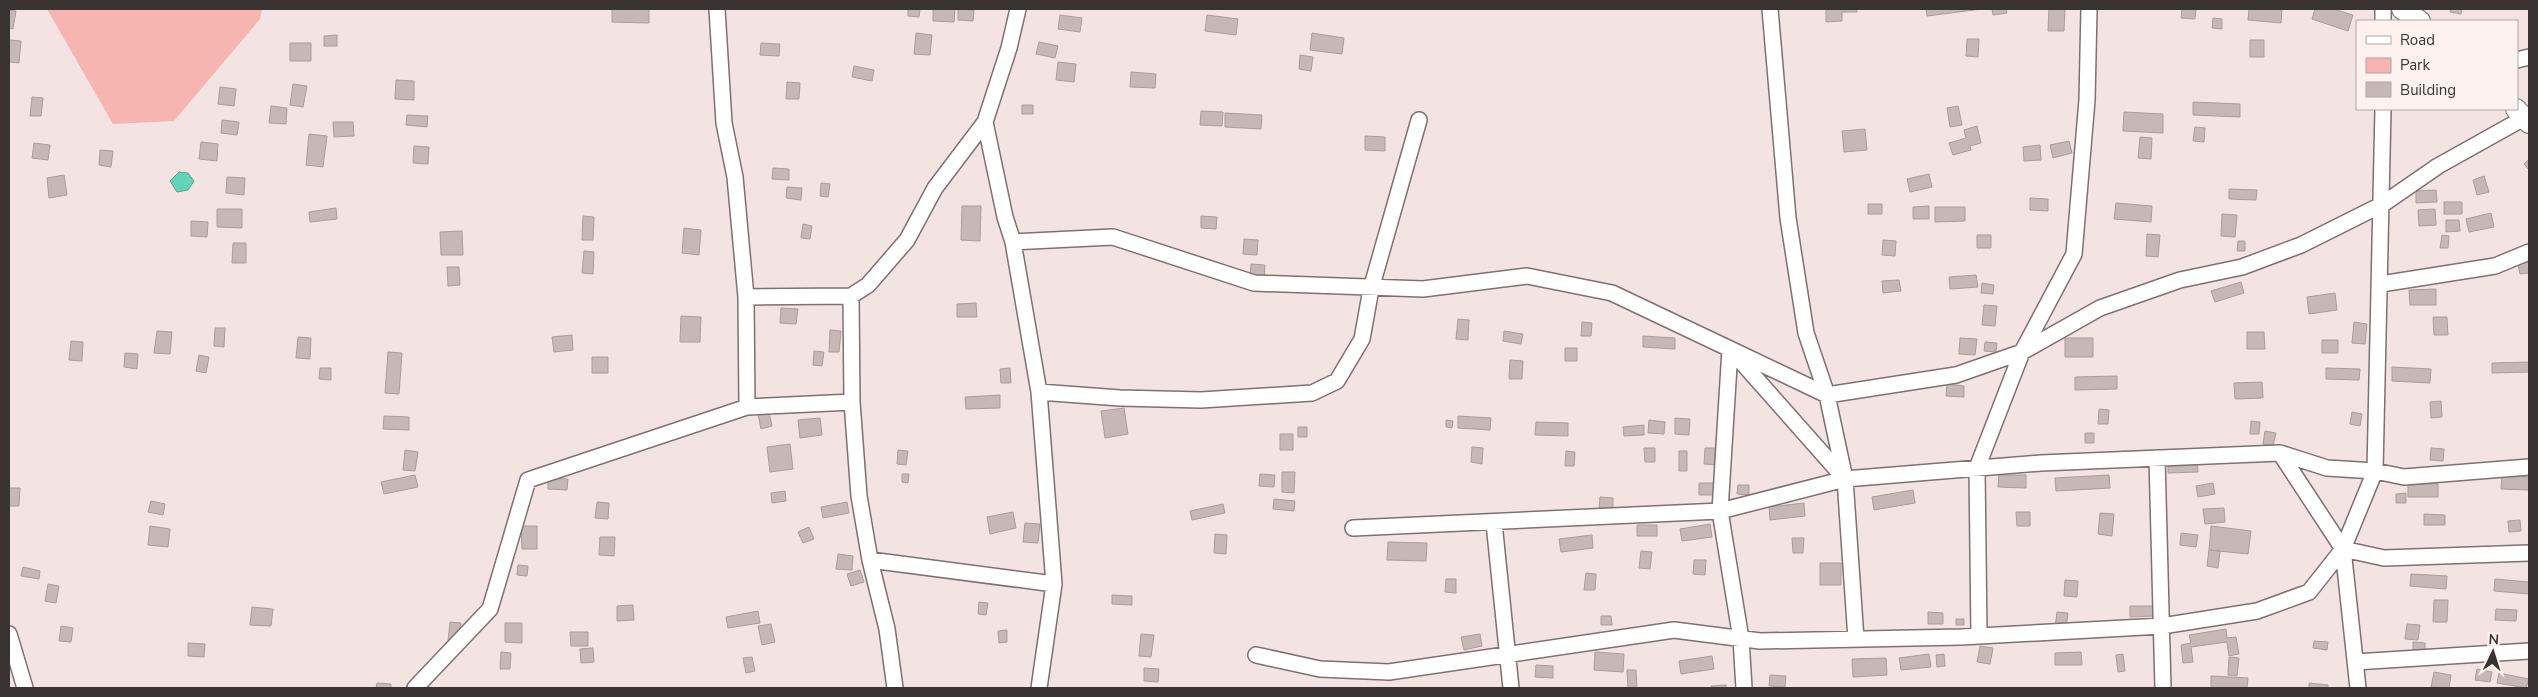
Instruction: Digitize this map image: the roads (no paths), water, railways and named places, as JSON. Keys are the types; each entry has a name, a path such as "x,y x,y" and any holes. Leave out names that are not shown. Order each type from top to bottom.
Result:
{"street":[{"path":"717,9 724,122 735,177 746,297 747,407"},
{"path":"746,297 851,296 868,285 907,240 935,188 985,122 1009,48 1018,9"},
{"path":"1770,9 1788,218 1806,334 1827,395 1845,479 1856,639"},
{"path":"1979,636 1976,468 2022,352 2074,254 2087,100 2089,9"},
{"path":"2402,9 2418,20"},
{"path":"1256,655 1320,669 1389,672 1674,630 1760,641 1979,636 2162,626 2257,611 2308,592 2343,549 2376,471 2383,204 2383,110"},
{"path":"1014,242 1113,237 1254,283 1371,289 1423,289 1527,276 1612,292 1827,395 1956,375 2022,352 2100,308 2180,280 2242,268 2301,245 2383,204 2438,166 2523,117"},
{"path":"1039,392 1120,398 1201,400 1312,393 1337,381 1362,339 1371,289 1419,120"},
{"path":"985,122 1005,217 1014,242 1039,392 1054,584 1039,688"},
{"path":"2380,284 2495,266 2529,252"},
{"path":"851,296 852,402 859,496 870,560 887,629 895,688"},
{"path":"1730,349 1845,479"},
{"path":"1730,349 1720,511 1741,638 1744,688"},
{"path":"415,688 490,609 528,480 747,407 852,402"},
{"path":"2280,453 2343,549 2349,589 2358,688"},
{"path":"1353,528 1494,523 1720,511 1845,479 2041,463 2280,453 2327,468 2376,471 2404,477 2529,467"},
{"path":"2157,458 2163,688"},
{"path":"1494,523 1511,688"},
{"path":"2343,549 2384,558 2529,553"},
{"path":"870,560 1054,584"},
{"path":"9,634 25,688"},
{"path":"2355,662 2529,651"}]}
